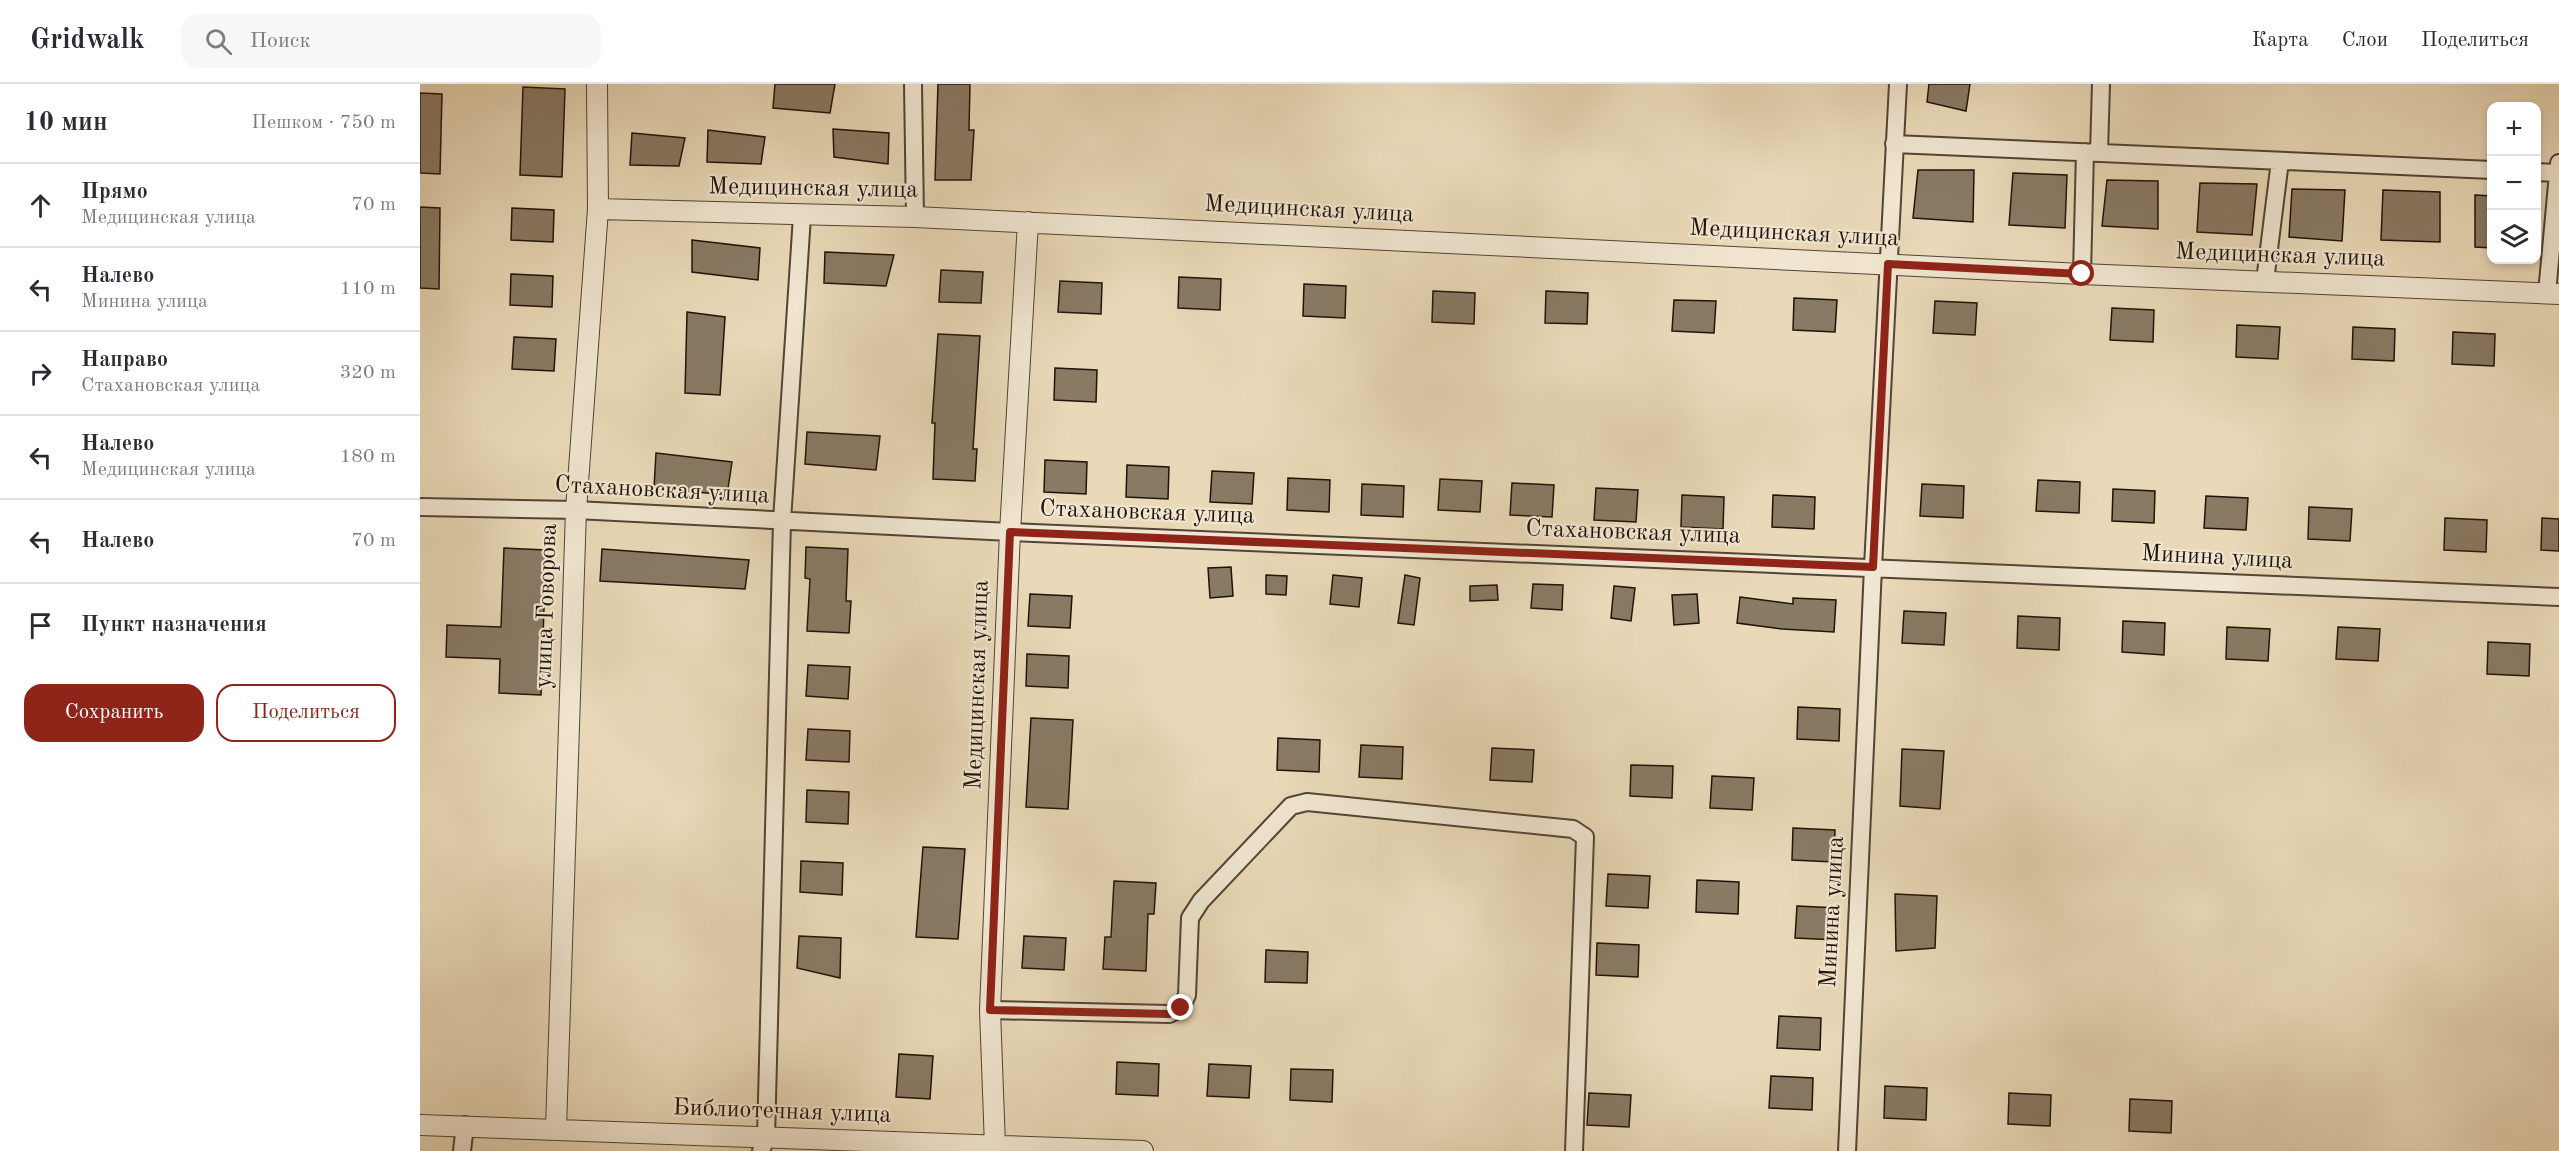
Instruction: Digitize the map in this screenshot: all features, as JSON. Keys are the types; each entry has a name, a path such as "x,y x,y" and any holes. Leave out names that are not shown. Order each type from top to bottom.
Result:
{"street":[{"name":"улица Говорова","path":"556,1129 576,510 598,209 597,84"},
{"path":"913,84 915,217"},
{"name":"Минина улица","path":"1846,1151 1898,84"},
{"path":"2082,274 2092,153 2101,84"},
{"path":"1894,144 2487,170"},
{"path":"2265,281 2280,161"},
{"path":"2553,294 2559,163"},
{"path":"2541,172 2558,173"},
{"name":"Медицинская улица","path":"598,209 802,216 915,217 2082,274 2553,294"},
{"path":"763,1144 782,521 802,216"},
{"name":"Медицинская улица","path":"995,1148 990,1010 1010,532 1028,222"},
{"name":"Стахановская улица","path":"420,507 576,510 1010,532 1873,567"},
{"name":"Минина улица","path":"1873,567 2559,597"},
{"path":"990,1010 1169,1014 1181,1008 1187,995 1190,918 1201,901 1291,806 1307,802 1573,829 1585,837 1574,1151"},
{"name":"Библиотечная улица","path":"420,1125 556,1129 763,1144 1143,1151"},
{"path":"462,1151 465,1125"}],"building":[{"path":"775,84 835,84 830,113 773,108"},
{"path":"938,84 970,84 969,130 974,130 971,180 935,180"},
{"path":"1929,84 1970,84 1966,111 1927,102"},
{"path":"523,87 565,89 562,177 520,175"},
{"path":"420,93 442,94 440,174 420,173"},
{"path":"833,129 889,133 888,164 834,157"},
{"path":"708,130 765,137 761,164 707,162"},
{"path":"632,133 685,138 679,166 630,165"},
{"path":"1918,170 1974,170 1973,222 1913,218"},
{"path":"2013,173 2067,175 2065,228 2009,225"},
{"path":"2107,180 2158,181 2158,229 2102,226"},
{"path":"2200,183 2257,184 2252,235 2197,232"},
{"path":"2292,189 2345,190 2342,241 2289,237"},
{"path":"2383,190 2440,192 2440,242 2381,240"},
{"path":"2475,195 2487,196 2487,248 2475,247"},
{"path":"420,207 440,208 439,289 420,288"},
{"path":"512,208 554,210 553,242 511,240"},
{"path":"692,240 760,248 758,280 692,272"},
{"path":"825,252 894,255 886,286 824,283"},
{"path":"941,270 983,272 981,303 939,302"},
{"path":"511,274 553,276 552,307 510,305"},
{"path":"1179,277 1221,279 1220,310 1178,308"},
{"path":"1060,281 1102,283 1101,314 1058,312"},
{"path":"1304,284 1346,286 1345,318 1303,316"},
{"path":"1433,291 1475,293 1474,324 1432,322"},
{"path":"1546,291 1588,293 1587,324 1545,323"},
{"path":"1794,298 1837,300 1835,332 1793,330"},
{"path":"1674,300 1716,301 1714,333 1672,331"},
{"path":"1935,301 1977,303 1975,335 1933,333"},
{"path":"2112,308 2154,310 2153,342 2110,340"},
{"path":"687,312 725,317 720,395 685,393"},
{"path":"2237,325 2280,327 2278,359 2236,357"},
{"path":"2353,327 2395,329 2394,361 2352,359"},
{"path":"2453,332 2495,334 2494,366 2452,364"},
{"path":"938,334 980,336 973,449 977,449 975,481 933,479 935,423 932,423"},
{"path":"514,337 556,339 554,371 512,369"},
{"path":"1055,368 1097,370 1096,402 1054,400"},
{"path":"807,432 880,436 876,470 805,464"},
{"path":"656,453 732,462 727,495 654,488"},
{"path":"1045,460 1087,462 1086,494 1044,492"},
{"path":"1127,465 1169,467 1168,499 1126,497"},
{"path":"1212,471 1254,473 1252,504 1210,502"},
{"path":"1288,478 1330,480 1329,512 1287,510"},
{"path":"1440,479 1482,481 1480,512 1438,510"},
{"path":"2038,480 2080,482 2079,513 2036,511"},
{"path":"1512,483 1554,485 1552,517 1510,515"},
{"path":"1362,484 1404,486 1403,517 1361,515"},
{"path":"1922,484 1964,486 1963,518 1920,516"},
{"path":"1596,488 1638,490 1636,522 1594,520"},
{"path":"2113,489 2155,491 2154,523 2112,521"},
{"path":"1682,495 1724,497 1723,529 1681,527"},
{"path":"1773,495 1815,497 1814,529 1772,527"},
{"path":"2206,496 2248,498 2246,530 2204,528"},
{"path":"2309,507 2352,509 2350,541 2308,539"},
{"path":"2445,518 2487,520 2486,552 2444,550"},
{"path":"2542,518 2559,519 2559,551 2541,550"},
{"path":"806,547 848,549 846,601 851,601 849,633 807,631 810,579 805,578"},
{"path":"504,548 546,550 541,695 499,693 500,659 446,657 447,625 501,627"},
{"path":"602,549 749,560 745,589 600,581"},
{"path":"1231,567 1233,596 1210,598 1208,568"},
{"path":"1266,575 1287,576 1286,595 1266,594"},
{"path":"1333,575 1362,578 1359,607 1330,604"},
{"path":"1405,575 1420,578 1414,625 1398,623"},
{"path":"1533,584 1563,585 1562,610 1531,608"},
{"path":"1497,585 1498,600 1470,601 1470,586"},
{"path":"1614,586 1635,588 1631,621 1611,618"},
{"path":"1030,594 1072,596 1070,628 1028,626"},
{"path":"1697,594 1699,623 1674,625 1672,595"},
{"path":"1740,597 1793,604 1793,598 1836,600 1834,632 1782,629 1737,623"},
{"path":"1904,611 1946,613 1944,645 1902,643"},
{"path":"2018,616 2060,618 2059,650 2017,648"},
{"path":"2123,621 2165,623 2164,655 2122,652"},
{"path":"2227,627 2270,629 2268,661 2226,659"},
{"path":"2338,627 2380,629 2378,661 2336,659"},
{"path":"2488,642 2530,644 2529,676 2487,674"},
{"path":"1027,654 1069,656 1068,688 1026,686"},
{"path":"808,665 850,667 848,699 806,696"},
{"path":"1798,707 1840,709 1839,741 1797,739"},
{"path":"1031,718 1073,720 1068,809 1026,807"},
{"path":"808,729 850,731 849,762 806,760"},
{"path":"1278,738 1320,740 1319,772 1277,770"},
{"path":"1361,745 1403,747 1402,779 1359,777"},
{"path":"1492,748 1534,750 1532,782 1490,780"},
{"path":"1902,749 1944,751 1940,809 1900,806"},
{"path":"1631,765 1673,766 1672,798 1630,796"},
{"path":"1712,776 1754,778 1752,810 1710,808"},
{"path":"807,790 849,792 848,824 806,822"},
{"path":"1793,828 1835,830 1834,862 1792,860"},
{"path":"923,847 965,849 958,939 916,937"},
{"path":"801,861 843,863 842,895 800,892"},
{"path":"1608,874 1650,876 1648,908 1606,906"},
{"path":"1697,880 1739,882 1738,914 1696,912"},
{"path":"1114,881 1156,883 1154,914 1148,914 1146,971 1103,969 1105,937 1111,937"},
{"path":"1895,894 1937,896 1935,948 1896,951"},
{"path":"1797,906 1839,908 1837,940 1795,938"},
{"path":"799,936 841,938 840,978 797,968"},
{"path":"1024,936 1066,938 1064,970 1022,968"},
{"path":"1597,943 1639,945 1638,977 1596,975"},
{"path":"1266,950 1308,952 1307,983 1265,982"},
{"path":"1779,1016 1821,1018 1820,1050 1777,1048"},
{"path":"899,1054 933,1056 930,1099 896,1097"},
{"path":"1117,1062 1159,1064 1158,1096 1116,1094"},
{"path":"1209,1064 1251,1066 1249,1098 1207,1096"},
{"path":"1291,1069 1333,1070 1332,1102 1290,1100"},
{"path":"1771,1076 1813,1078 1812,1110 1769,1108"},
{"path":"1885,1086 1927,1088 1926,1120 1884,1118"},
{"path":"1589,1093 1631,1095 1629,1127 1587,1125"},
{"path":"2009,1093 2051,1095 2050,1126 2008,1124"},
{"path":"2130,1099 2172,1101 2171,1133 2129,1131"}],"route":[{"path":"1181,1008 1169,1014 990,1010 1010,532 1873,567 1888,264 2082,274"}]}
